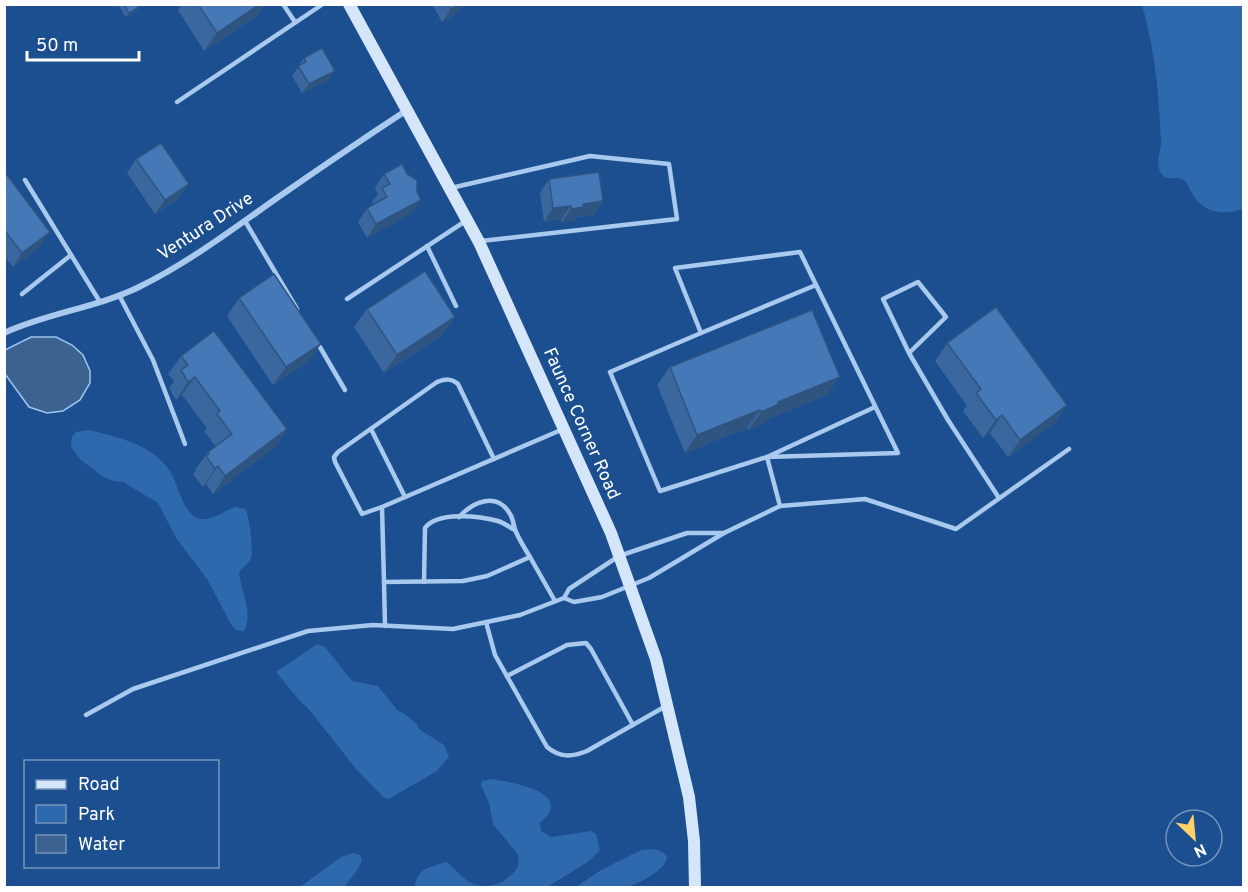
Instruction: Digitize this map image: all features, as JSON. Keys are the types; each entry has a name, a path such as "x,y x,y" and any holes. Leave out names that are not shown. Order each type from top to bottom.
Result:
{"main road":[{"name":"Faunce Corner Road","path":"349,4 479,242 565,428 619,556 656,659 689,797 694,841 695,888"}],"street":[{"name":"Ventura Drive","path":"4,333 28,323 119,295 164,273 245,221 406,110"}],"lane":[{"path":"284,4 296,22"},
{"path":"177,102 323,4"},
{"path":"451,189 590,156 669,164 677,219 479,242"},
{"path":"25,180 100,302"},
{"path":"347,299 467,220"},
{"path":"245,221 298,310"},
{"path":"427,246 456,306"},
{"path":"701,333 675,268 800,252 898,453 767,457"},
{"path":"22,294 71,255"},
{"path":"909,354 946,317 918,282 883,299 909,354 948,420 999,498"},
{"path":"816,285 610,372 660,491 767,457 875,406"},
{"path":"119,295 153,360 184,444"},
{"path":"316,340 345,390"},
{"path":"494,459 458,384 446,379 438,382 334,457 362,514 382,507 494,459 565,428"},
{"path":"371,429 405,497"},
{"path":"86,715 133,689 308,631 386,626 453,630 520,615 564,598 574,602 593,599 649,578 724,533 780,506 865,499 956,529 1068,449"},
{"path":"767,457 780,506"},
{"path":"459,517 471,506 482,501 492,500 502,503 510,512 515,530 555,601"},
{"path":"382,507 386,626"},
{"path":"424,582 425,528 433,520 459,517 500,521 515,530"},
{"path":"564,598 569,589 619,556 687,533 724,533"},
{"path":"384,582 463,581 487,576 530,557"},
{"path":"486,622 495,655 547,747 559,754 574,757 666,706"},
{"path":"507,676 567,645 586,643 633,725"}],"green space":[{"path":"1142,5 1243,5 1244,208 1229,212 1208,209 1197,200 1184,180 1165,177 1161,173 1158,165 1161,142 1156,73"},
{"path":"88,430 131,442 160,459 171,473 183,502 197,518 212,518 236,507 246,509 252,554 239,573 248,617 244,631 236,630 232,626 207,579 176,538 158,503 123,482 102,476 81,460 71,447 72,437 76,432"},
{"path":"317,644 325,647 352,681 378,686 397,710 416,723 419,729 444,745 449,757 437,771 389,799 383,797 357,770 276,672"},
{"path":"493,779 528,787 549,800 551,809 540,823 541,831 551,837 591,831 596,834 600,850 588,862 547,887 415,887 421,872 446,862 473,884 485,886 497,884 508,878 516,869 519,862 517,853 493,824 489,803 481,785 482,781"},
{"path":"652,849 667,857 657,872 644,880 614,889 576,887 601,870 641,850"},
{"path":"354,853 360,855 362,861 344,887 300,887 341,857"}],"water":[{"path":"31,337 56,337 72,345 83,355 90,371 90,383 80,400 63,411 47,413 29,407 5,374 5,350"}],"building":[{"path":"124,4 141,4 141,5 129,13"},
{"path":"198,4 260,4 217,33"},
{"path":"448,4 459,4 451,9"},
{"path":"322,48 335,71 309,84 298,66 306,62 304,58"},
{"path":"161,143 189,184 165,200 136,159"},
{"path":"402,164 407,174 417,180 417,192 421,200 376,224 367,208 387,197 382,188 390,184 384,174"},
{"path":"599,172 603,201 583,204 584,207 571,209 571,206 553,208 549,179"},
{"path":"7,175 50,232 22,253 4,230 4,177"},
{"path":"425,271 455,317 397,355 367,309"},
{"path":"274,274 321,344 286,367 239,298"},
{"path":"996,307 1067,405 1020,440 1002,415 996,420 976,393 981,389 947,343"},
{"path":"812,310 840,377 778,402 779,404 761,412 760,410 697,435 670,367"},
{"path":"214,331 287,429 225,476 218,466 215,469 206,456 232,434 217,414 220,411 195,377 188,382 181,370 188,365 181,356"}]}
